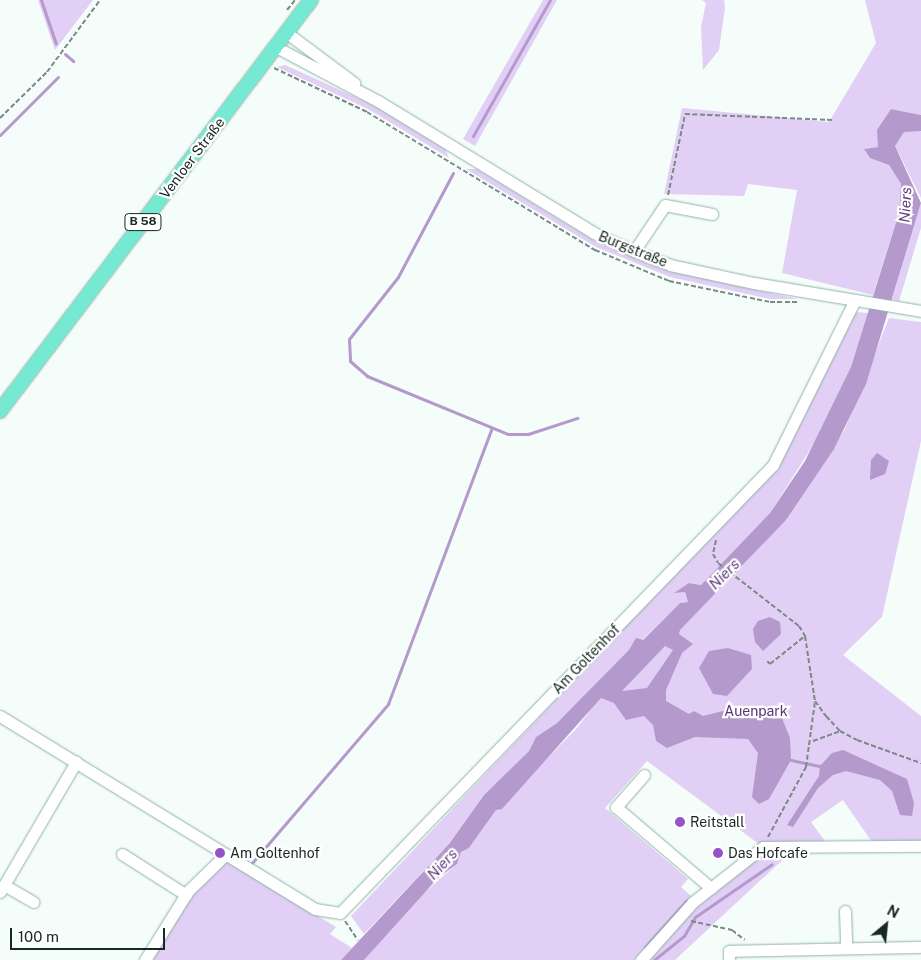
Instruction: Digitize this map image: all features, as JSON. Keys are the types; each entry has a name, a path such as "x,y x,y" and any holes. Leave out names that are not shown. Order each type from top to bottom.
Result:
{"main road":[{"name":"Venloer Straße","path":"0,411 311,0"}],"street":[{"name":"Burgstraße","path":"286,33 378,101"},
{"name":"Burgstraße","path":"276,47 378,101 594,233 634,251 670,265 921,311"},
{"path":"634,251 666,204 712,214"},
{"name":"Am Goltenhof","path":"340,913 772,465 860,300"},
{"path":"0,716 315,909 340,913"},
{"path":"34,902 2,888 76,762"},
{"path":"644,775 616,807 711,888"},
{"path":"641,960 711,888 763,847 921,846"},
{"path":"122,854 186,894"},
{"path":"145,960 186,894 226,854"},
{"path":"845,911 846,948"},
{"path":"729,960 729,951 746,950 807,954 846,948 921,946"}],"path":[{"path":"0,118 46,72 100,0"},
{"path":"666,204 685,114 832,120"},
{"path":"714,526 713,554 718,563 739,582 787,613 805,636 815,701 813,741 806,767 763,847"},
{"path":"766,661 770,664 805,636"},
{"path":"815,701 840,731 921,763"},
{"path":"813,741 840,731"},
{"path":"340,913 358,940"},
{"path":"702,923 745,937 746,950"}],"green space":[{"path":"38,0 93,0 55,50"},
{"path":"543,0 557,0 475,146 463,139"},
{"path":"702,0 724,0 725,8 719,50 703,70 701,27 706,3"},
{"path":"865,0 921,0 921,115 891,109 878,147 865,149 889,165 901,184 899,213 873,295 782,273 797,190 748,184 744,196 664,194 682,108 829,122 876,43"},
{"path":"285,65 373,105 445,149 449,158 368,109 277,67"},
{"path":"921,131 921,198 895,146 903,132"},
{"path":"466,169 477,169 598,243 669,271 798,299 770,299 670,277 596,247"},
{"path":"921,203 921,228 899,301 892,299"},
{"path":"855,312 869,313 851,367 827,423 770,513 701,585 689,583 680,592 685,592 688,602 680,603 557,723 536,737 529,751 484,795 449,844 364,934 351,916 776,467"},
{"name":"Auenpark","path":"889,318 921,322 921,441 882,617 843,655 921,716 921,846 874,845 843,800 811,822 830,848 792,851 675,960 644,960 693,902 763,847 647,761 605,808 688,879 681,887 691,896 634,960 364,960 417,899 457,864 461,852 469,848 496,810 577,728 598,700 621,688 786,520 845,429"},
{"path":"226,860 336,927 330,934 352,948 341,960 149,960 191,893"}],"water":[{"name":"Niers","path":"891,109 921,115 921,131 904,132 895,146 921,203 866,384 834,449 786,520 680,630 679,634 693,644 682,653 666,690 666,701 689,714 694,711 703,716 743,706 780,713 790,738 791,760 769,799 759,804 752,797 758,753 748,739 695,737 667,748 656,741 653,725 644,716 626,720 614,703 601,698 502,809 496,810 469,848 461,852 457,864 437,879 364,960 341,960 449,844 484,795 529,751 536,737 557,723 629,650 636,638 643,640 680,603 688,602 685,592 674,593 689,583 701,585 770,513 805,461 851,367 899,213 901,184 889,165 870,158 864,149 878,147 877,130","holes":["665,646 673,650 647,688 622,691"]},
{"path":"877,453 889,461 885,474 870,480 871,460"},
{"path":"770,617 780,622 781,634 763,651 755,642 753,629 758,621"},
{"path":"728,648 751,655 752,669 727,696 713,694 699,668 709,651"},
{"path":"843,750 907,779 914,803 912,816 900,815 892,791 880,780 846,771 833,775 818,788 793,827 787,825 819,776 820,766 832,753"}],"waterway":[{"path":"41,0 56,44"},
{"path":"473,136 550,0"},
{"path":"65,54 73,61"},
{"path":"0,135 58,77"},
{"path":"453,173 398,277 349,339 350,361 367,376 508,434 528,434 577,418"},
{"path":"251,864 388,704 492,428"},
{"path":"791,760 820,766"},
{"path":"654,960 684,936 695,917 772,864"},
{"path":"645,947 686,901"}],"place":[{"name":"Reitstall","path":"680,822"},
{"name":"Am Goltenhof","path":"220,853"},
{"name":"Das Hofcafe","path":"718,853"}]}
